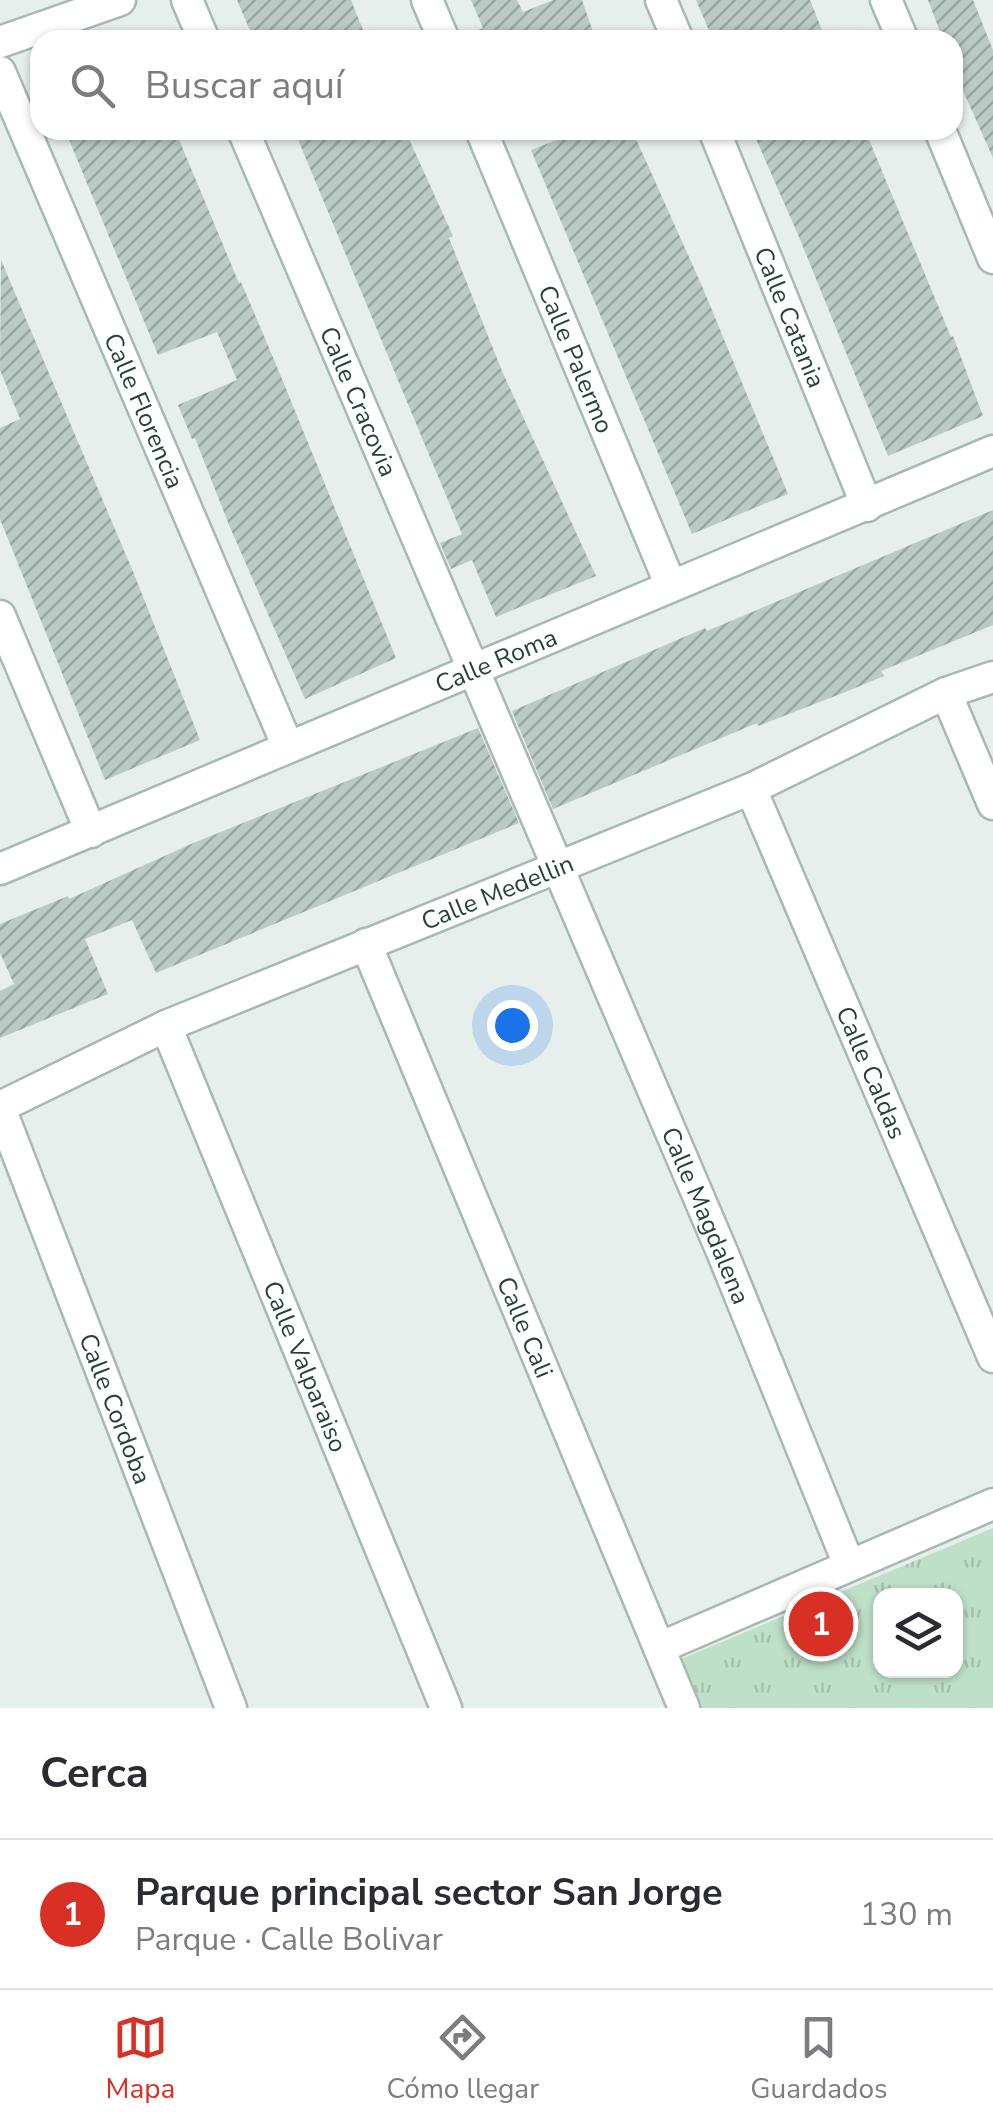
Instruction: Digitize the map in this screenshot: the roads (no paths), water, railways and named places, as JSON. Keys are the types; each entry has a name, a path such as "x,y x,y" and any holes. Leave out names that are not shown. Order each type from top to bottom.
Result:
{"street":[{"path":"34,30 120,0"},
{"path":"187,0 200,30"},
{"path":"427,0 440,30"},
{"path":"662,0 674,30"},
{"path":"886,0 899,30"},
{"path":"0,42 30,32"},
{"name":"Calle Florencia","path":"0,72 288,748"},
{"name":"Calle Cracovia","path":"246,140 557,868"},
{"name":"Calle Palermo","path":"485,140 671,586"},
{"name":"Calle Catania","path":"718,140 867,506"},
{"path":"944,140 993,258"},
{"name":"Calle Roma","path":"0,869 993,451"},
{"path":"0,616 91,832"},
{"name":"Calle Medellin","path":"0,1107 166,1026 751,789 946,693 993,677"},
{"path":"946,693 993,804"},
{"name":"Calle Caldas","path":"751,789 993,1356"},
{"name":"Calle Magdalena","path":"557,868 723,1254 850,1565"},
{"name":"Calle Cali","path":"366,944 684,1708"},
{"name":"Calle Valparaiso","path":"166,1026 446,1708"},
{"name":"Calle Cordoba","path":"0,1107 231,1708"},
{"path":"659,1648 993,1504"}],"place":[{"name":"Parque principal sector San Jorge","path":"821,1624"}]}
